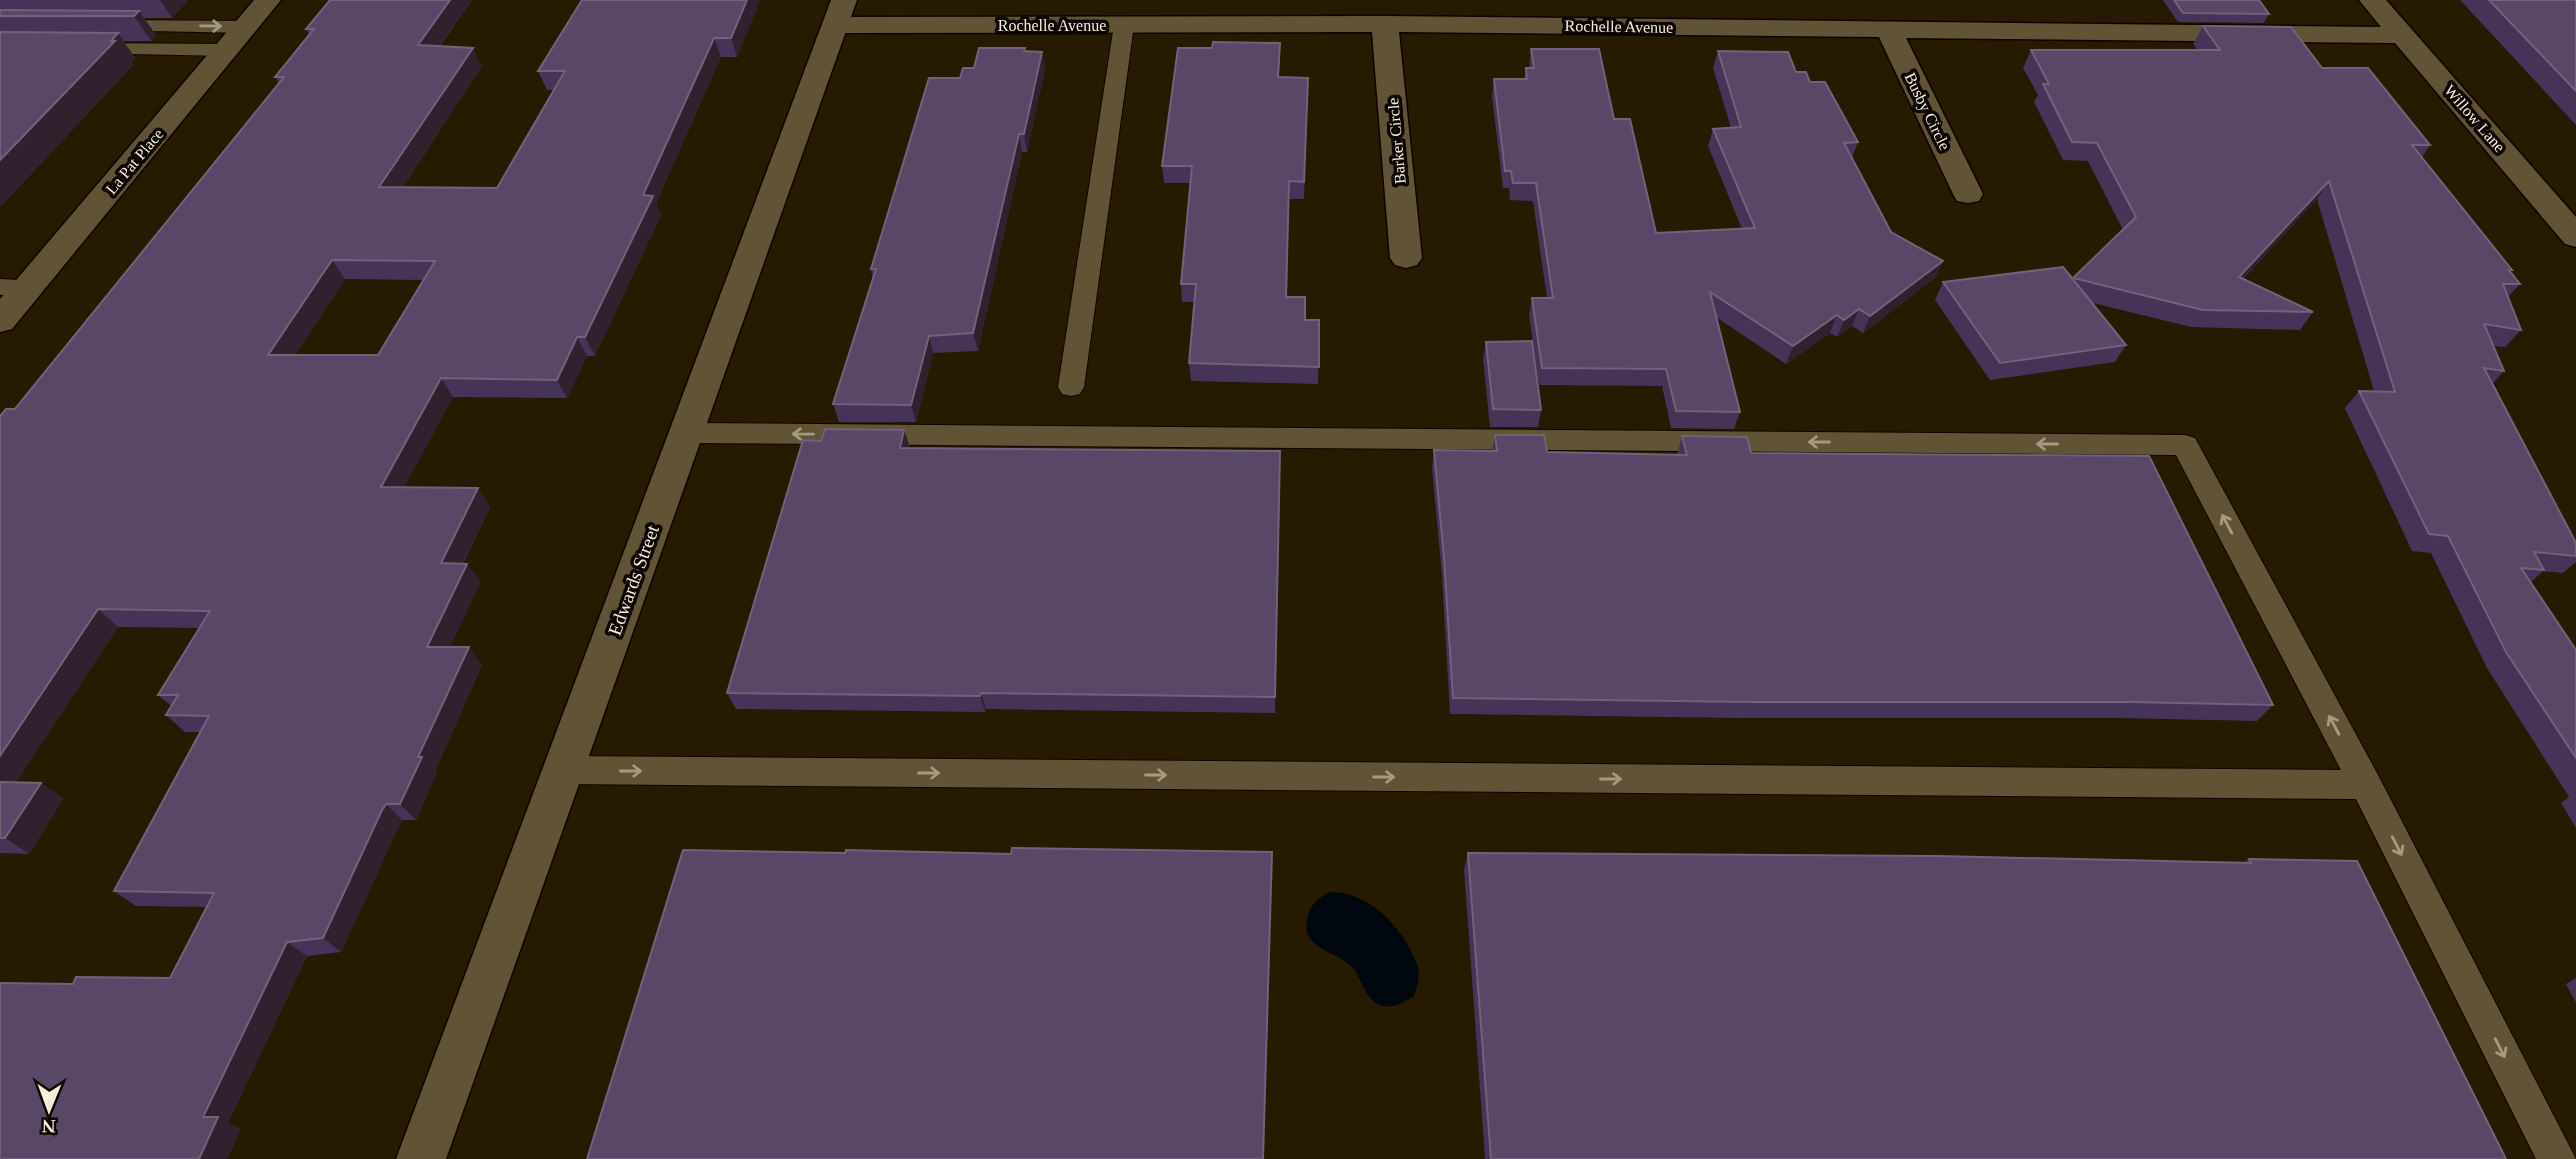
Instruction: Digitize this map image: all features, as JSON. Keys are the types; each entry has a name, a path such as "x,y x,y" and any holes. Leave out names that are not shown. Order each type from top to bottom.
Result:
{"street":[{"name":"La Pat Place","path":"0,321 14,287 268,0"},
{"name":"Willow Lane","path":"2372,0 2576,237"},
{"name":"Rochelle Avenue","path":"839,13 1124,25 1385,24 2402,35"},
{"name":"Edwards Street","path":"421,1159 839,13"},
{"name":"Barker Circle","path":"1385,24 1406,258"},
{"name":"Busby Circle","path":"1888,28 1968,194"}],"lane":[{"path":"1072,387 1124,25"},
{"path":"95,26 246,27"},
{"path":"69,49 226,50"},
{"path":"687,433 2185,445 2366,785 2557,1159"},
{"path":"563,771 2366,785"}],"shaded area":[{"path":"1330,892 1359,898 1372,905 1394,925 1411,951 1418,968 1414,996 1392,1006 1378,1004 1366,993 1347,962 1322,949 1310,938 1307,920 1310,910 1317,900"}],"building":[{"path":"330,0 450,0 418,45 473,48 379,187 497,188 565,71 538,71 582,0 747,0 731,38 714,38 643,195 653,196 585,337 577,337 557,380 441,378 381,487 478,488 441,563 467,564 427,647 469,647 418,757 422,757 400,804 386,804 382,810 323,938 287,942 203,1117 218,1117 199,1159 0,1159 0,983 73,984 76,977 170,978 214,893 114,891 209,716 166,715 178,695 158,695 210,611 98,609 0,756 0,416 6,409 15,409 284,77 275,77 314,29 306,29","holes":["332,260 435,261 378,355 268,355"]},
{"path":"2174,0 2259,0 2269,14 2183,13"},
{"path":"2489,0 2576,0 2576,91"},
{"path":"0,10 139,11 134,16 0,16"},
{"path":"2203,26 2291,27 2322,68 2368,68 2430,145 2412,145 2512,270 2509,270 2520,284 2503,284 2521,330 2484,324 2504,371 2484,368 2576,543 2576,556 2534,552 2544,570 2521,568 2576,650 2576,758 2506,652 2448,536 2429,534 2359,391 2395,392 2329,181 2239,277 2313,312 2203,310 2073,278 2136,217 2097,143 2072,142 2043,84 2049,84 2031,50 2220,50"},
{"path":"0,32 118,33 111,41 115,41 0,160"},
{"path":"1213,42 1280,43 1278,77 1308,78 1304,182 1289,181 1286,297 1305,297 1305,320 1319,320 1319,367 1189,363 1196,284 1181,284 1192,166 1162,166 1178,48 1212,48"},
{"path":"979,48 1025,48 1024,51 1042,52 1024,134 1019,134 973,333 929,336 911,405 833,404 876,269 871,269 929,78 960,78 963,68 974,68"},
{"path":"1531,49 1599,49 1614,119 1630,119 1656,233 1755,228 1713,129 1741,127 1718,51 1788,52 1796,72 1806,72 1810,82 1825,82 1858,142 1844,143 1891,232 1943,261 1870,316 1859,309 1844,320 1837,315 1793,346 1710,292 1740,412 1676,411 1666,369 1542,368 1532,298 1553,298 1536,183 1513,183 1511,171 1505,171 1494,79 1527,79 1526,68 1534,68"},
{"path":"2063,267 2126,345 2000,363 1943,282"},
{"path":"1532,341 1541,410 1493,409 1486,342"},
{"path":"825,429 904,430 900,448 1280,451 1275,697 727,693 803,440 821,441"},
{"path":"1495,435 1544,435 1547,452 1687,455 1682,436 1747,437 1751,453 2149,456 2273,705 1453,698 1434,450 1497,451"},
{"path":"0,782 41,783 5,838 0,838"},
{"path":"1012,848 1272,852 1263,1159 587,1159 683,850 1011,854"},
{"path":"1468,853 1938,856 2251,863 2249,859 2357,861 2506,1159 1491,1159"}]}
